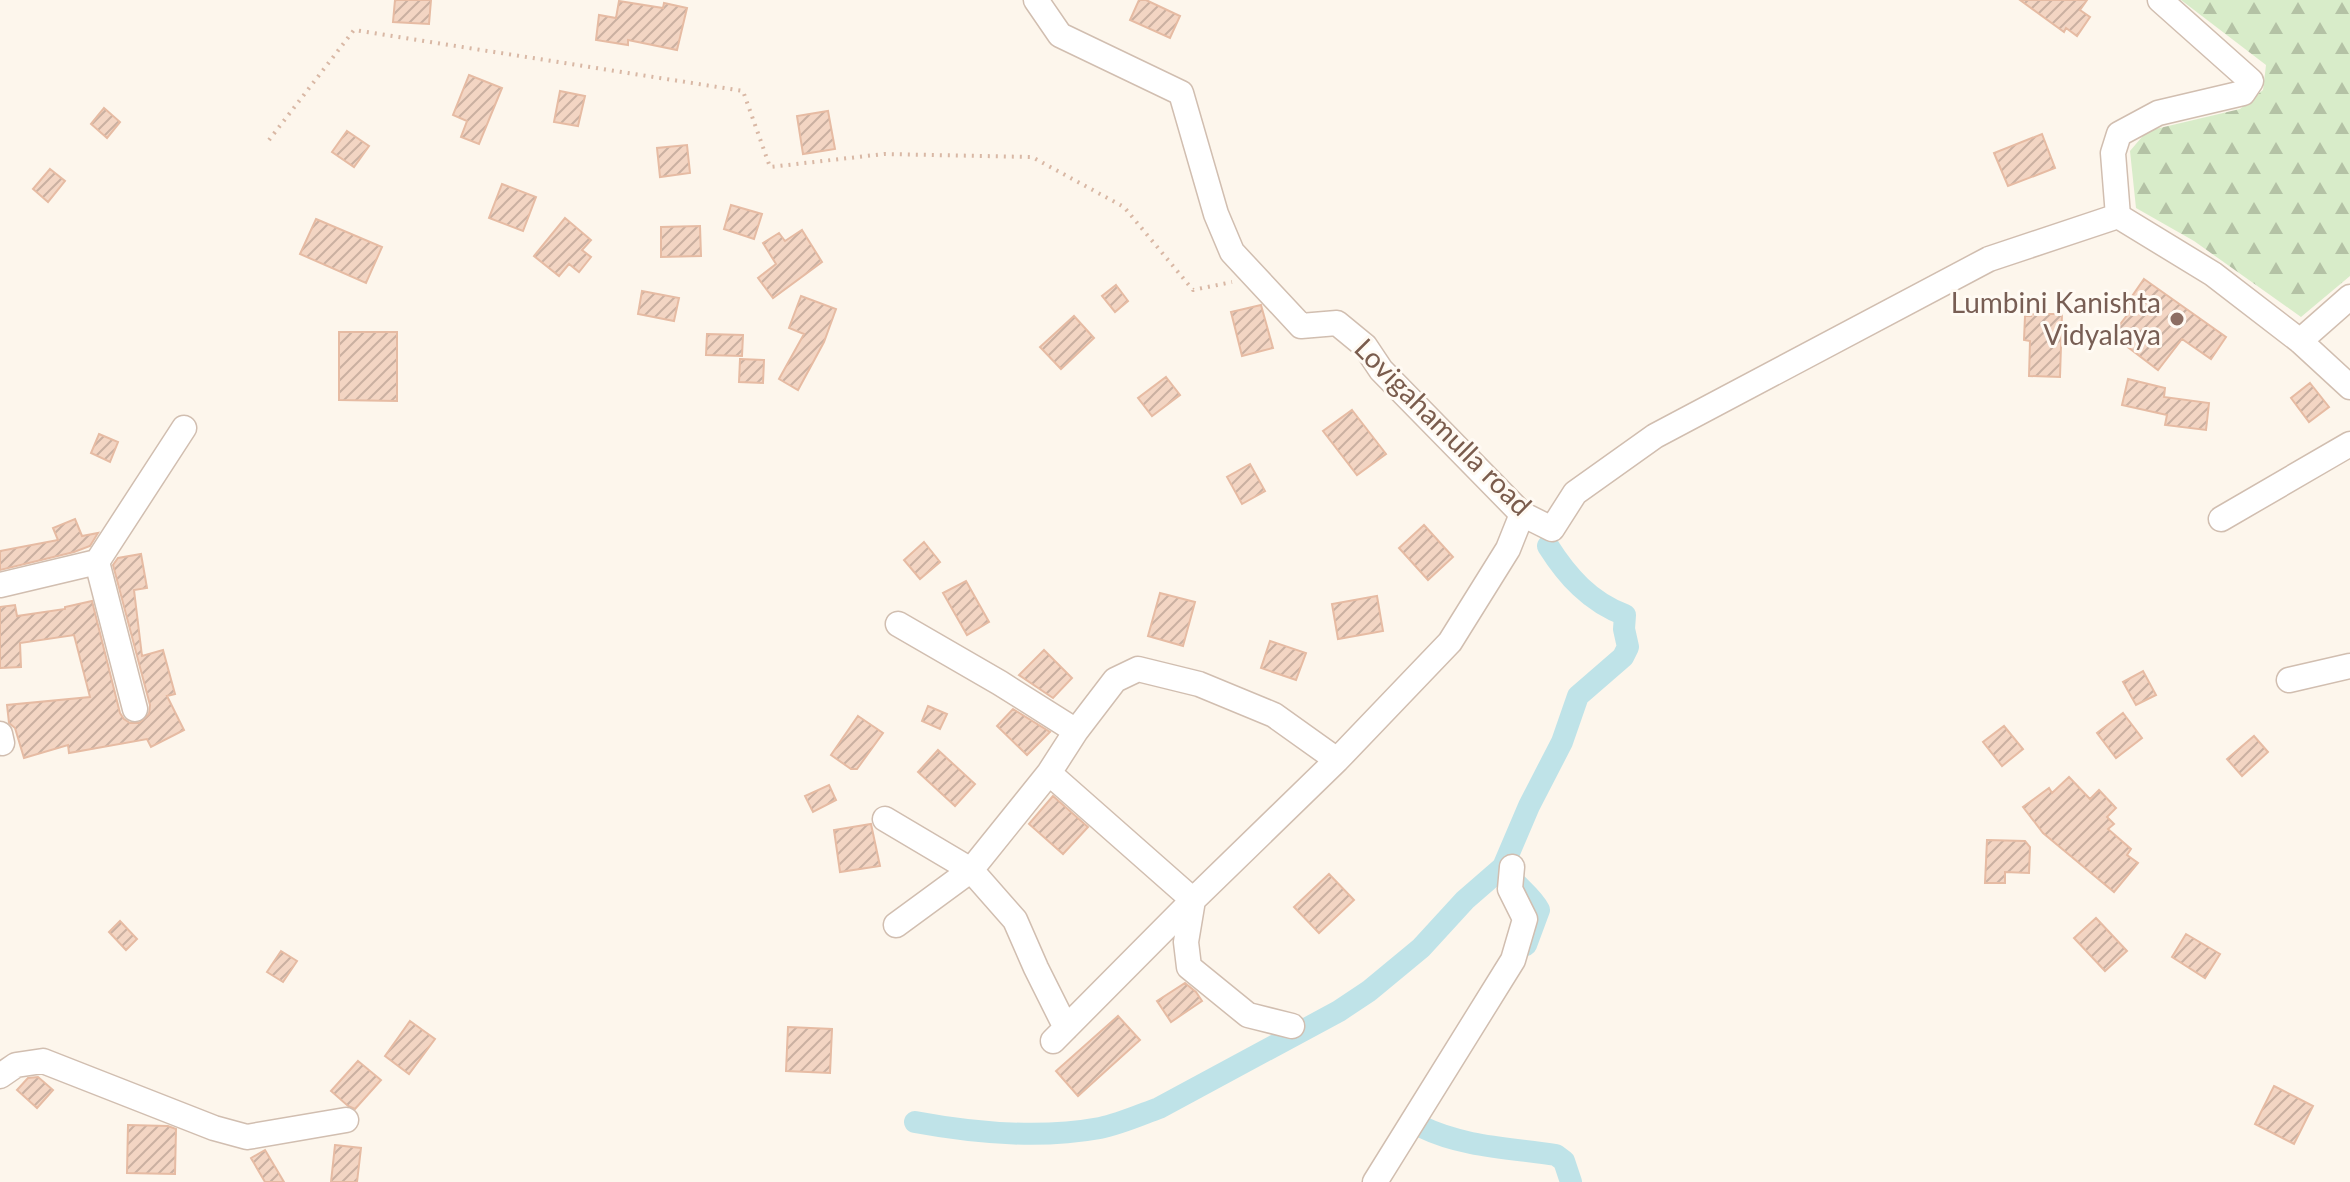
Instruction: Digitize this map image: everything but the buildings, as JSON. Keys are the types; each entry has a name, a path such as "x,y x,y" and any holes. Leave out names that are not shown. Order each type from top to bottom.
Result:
{"street":[{"name":"Lovigahamulla road","path":"1036,0 1060,35 1181,93 1216,214 1232,252 1301,326 1337,323 1365,346 1381,370 1522,514 1552,529 1575,493 1655,436 1989,259 2118,216"},
{"path":"2160,0 2251,81 2243,93 2158,113 2119,134 2113,153 2118,216 2213,274 2300,341 2350,387"},
{"path":"2300,341 2350,297"},
{"path":"0,585 97,562 184,428"},
{"path":"2221,519 2350,444"},
{"path":"885,819 971,870 1015,920 1060,1034 1337,760 1450,642 1508,549 1522,514"},
{"path":"97,562 135,709"},
{"path":"898,624 1076,731"},
{"path":"2289,680 2350,666"},
{"path":"896,925 971,870 1049,773 1115,680 1138,669 1199,684 1274,715 1337,760"},
{"path":"1049,773 1193,900"},
{"path":"1375,1182 1513,960 1525,919 1511,878"},
{"path":"1193,900 1186,942 1189,967 1248,1015 1292,1026"},
{"path":"0,1076 16,1065 43,1061 214,1128 247,1137 346,1120"}],"path":[{"path":"269,140 354,30 743,91 770,167 884,154 1032,157 1124,207 1193,290 1254,277"}],"green space":[{"path":"2181,0 2350,0 2350,276 2301,317 2194,241 2136,208 2130,151 2147,131 2240,109 2263,90 2266,65"}],"waterway":[{"path":"915,1122 984,1132 1031,1134 1100,1128 1122,1122 1159,1108 1339,1011 1369,991 1421,948 1465,900 1503,867 1529,806 1562,742 1578,696 1623,657 1628,647 1625,615 1612,610 1580,587 1548,546"},
{"path":"1508,874 1539,910 1526,945"},
{"path":"1422,1127 1471,1143 1556,1155 1564,1161 1571,1182"}],"place":[{"name":"Lumbini Kanishta Vidyalaya","path":"2177,319"}]}
